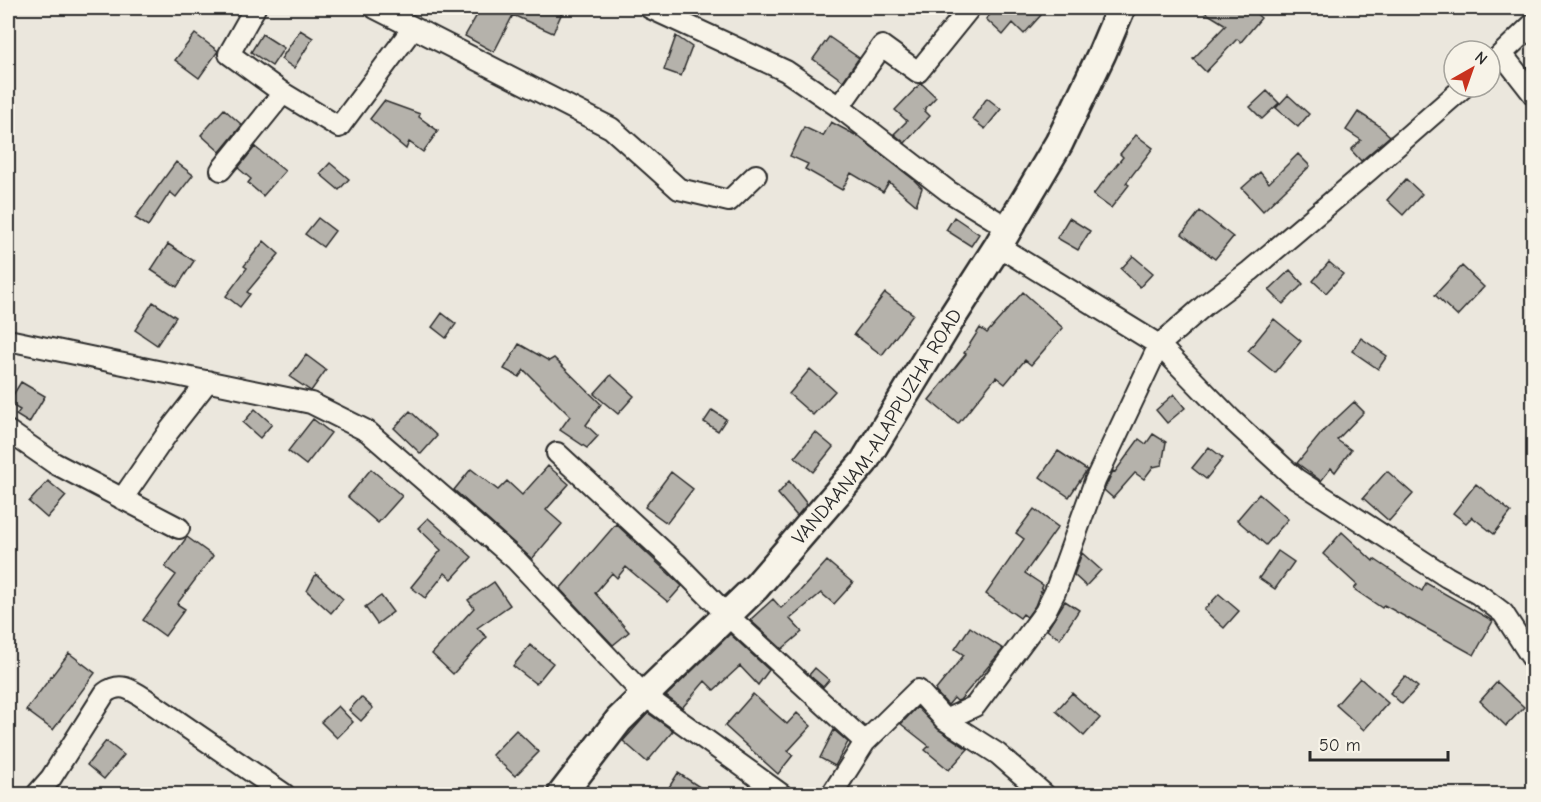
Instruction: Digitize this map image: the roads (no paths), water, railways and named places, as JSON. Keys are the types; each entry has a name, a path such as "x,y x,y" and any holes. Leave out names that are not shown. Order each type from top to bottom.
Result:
{"main road":[{"name":"VANDAANAM-ALAPPUZHA ROAD","path":"562,795 620,720 756,587 864,462 1059,143 1122,8"}],"street":[{"path":"255,8 228,54 283,93 339,127 413,28"},
{"path":"375,8 611,128 679,189 729,201 756,175"},
{"path":"650,8 786,71 839,106 1003,237 1159,345 1231,419 1296,479 1447,577 1478,594 1503,613 1533,661"},
{"path":"839,106 882,46 918,72 969,9"},
{"path":"1502,53 1533,23"},
{"path":"1502,65 1533,95"},
{"path":"221,170 283,93"},
{"path":"945,720 975,706 1045,612 1055,592 1095,481 1159,345 1359,179 1450,99"},
{"path":"8,340 311,403 367,431 516,560 645,696 781,795"},
{"path":"122,499 169,431 208,381"},
{"path":"8,431 54,463 179,528"},
{"path":"557,453 676,563 727,615 865,742"},
{"path":"37,795 51,778 105,693 112,688 123,686 147,700 284,795"},
{"path":"832,795 865,742 918,690 945,720 998,754 1044,795"}]}
